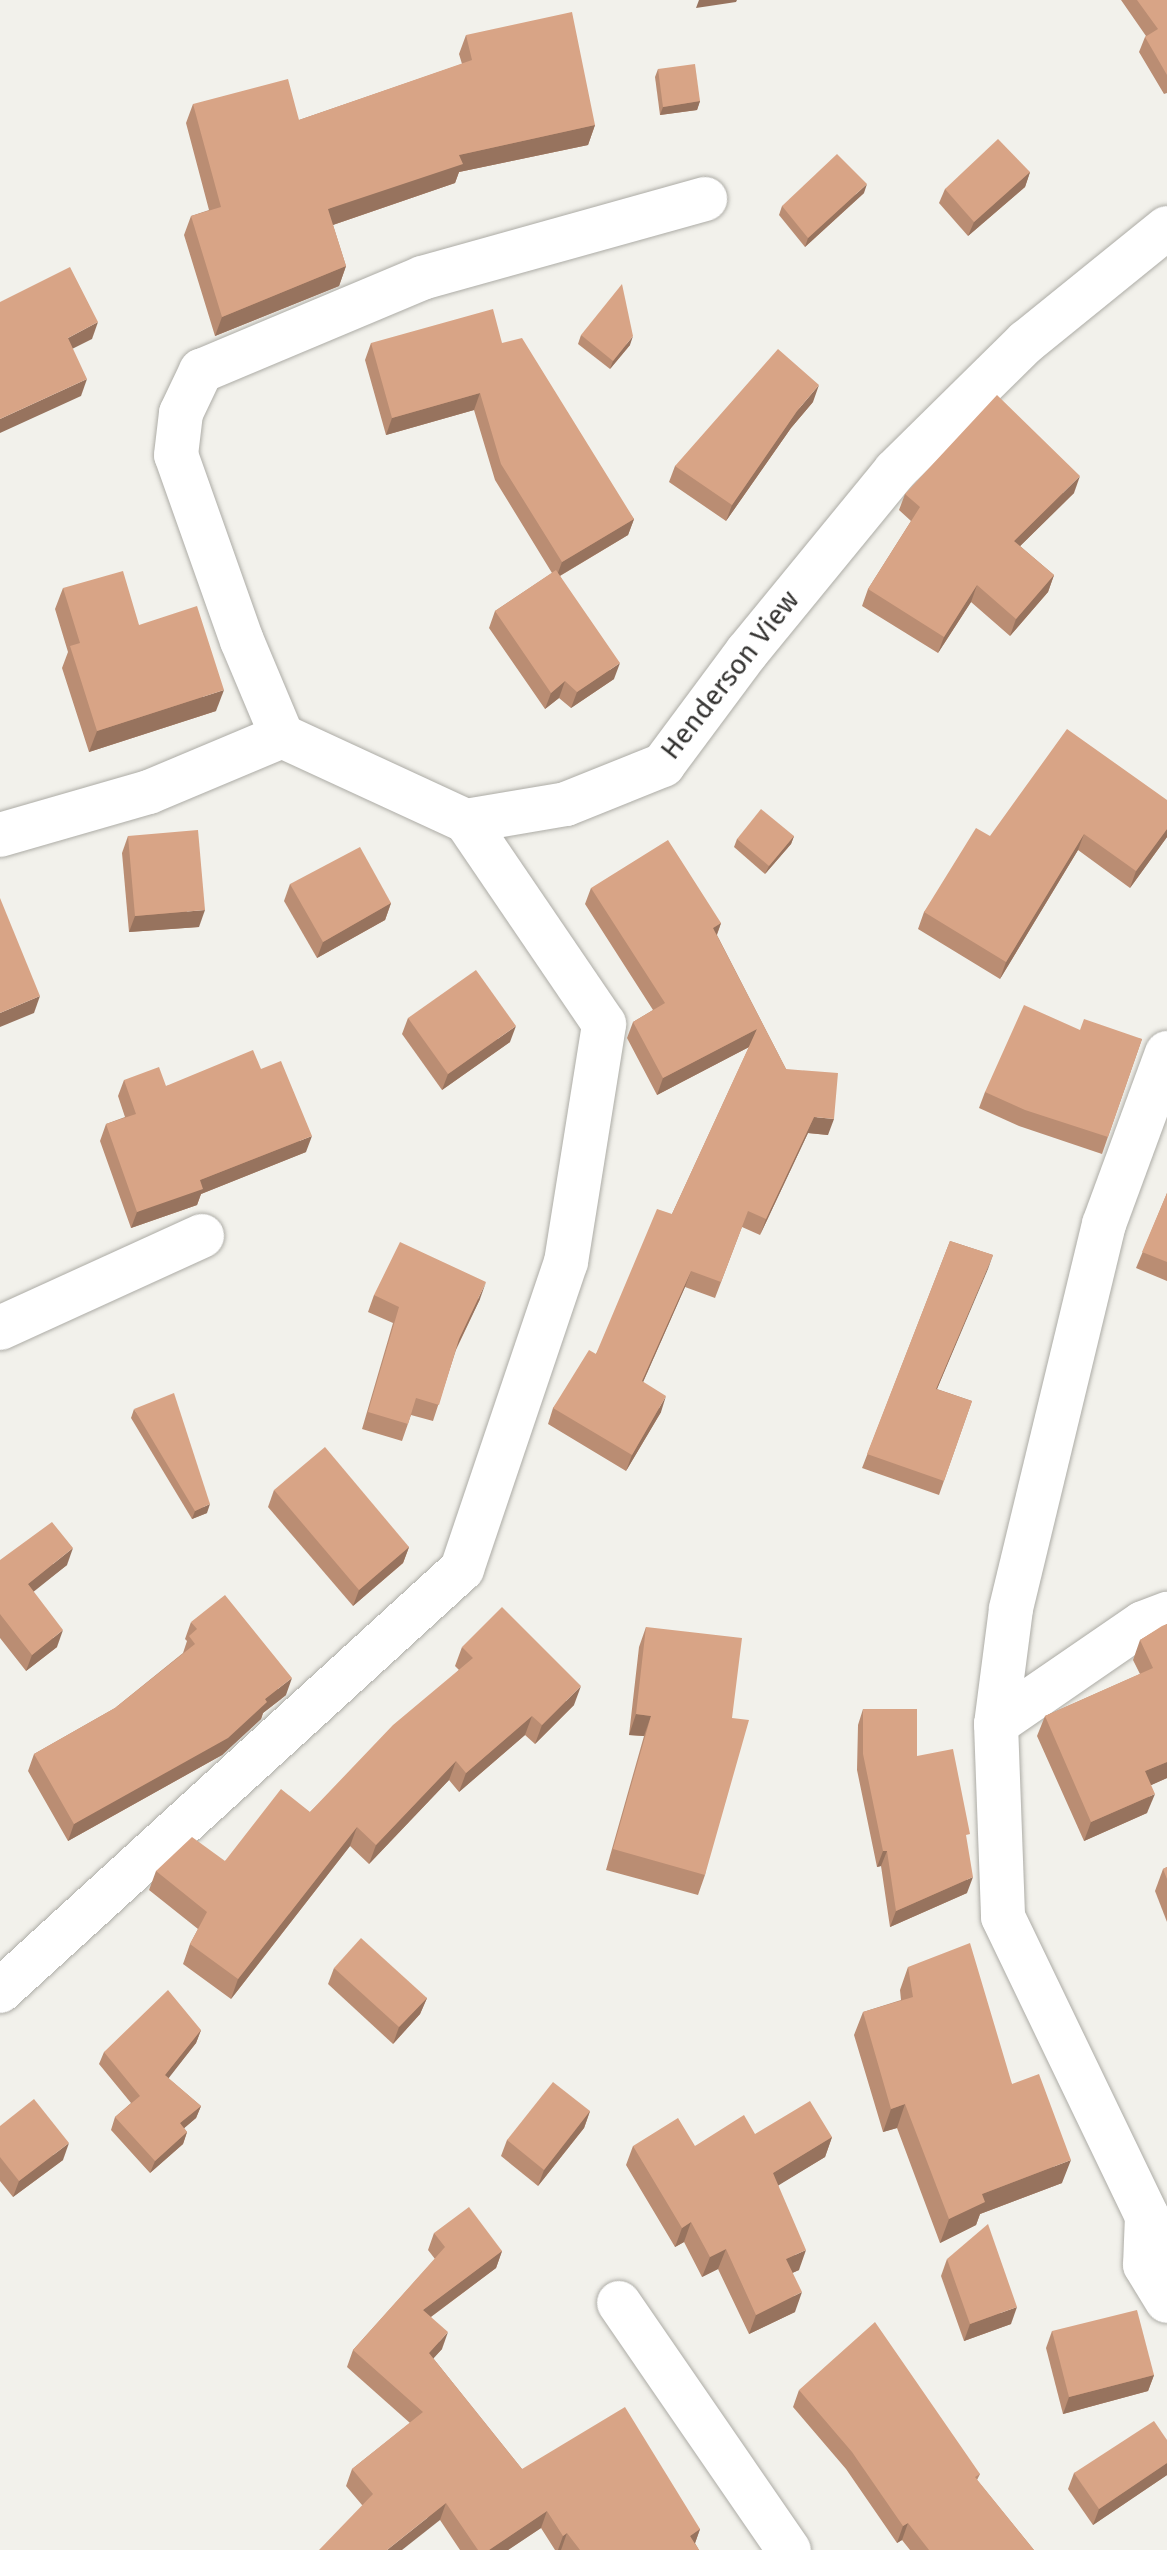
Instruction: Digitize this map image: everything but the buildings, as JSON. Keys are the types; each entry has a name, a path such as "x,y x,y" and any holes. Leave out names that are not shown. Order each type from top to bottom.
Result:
{"street":[{"path":"0,1991 462,1569 566,1262 604,1024 466,821 282,736 242,641 176,455 181,413 201,371 422,278 705,199"},
{"name":"Henderson View","path":"466,821 566,804 663,765 747,652 895,471 1026,342 1167,228"},
{"path":"0,835 149,792 282,736"},
{"path":"1167,1053 1104,1224 1011,1609 996,1724 1003,1917 1157,2211 1145,2265 1167,2301"},
{"path":"0,1328 202,1236"},
{"path":"996,1724 1143,1623 1167,1614"},
{"path":"619,2303 789,2550"}]}
